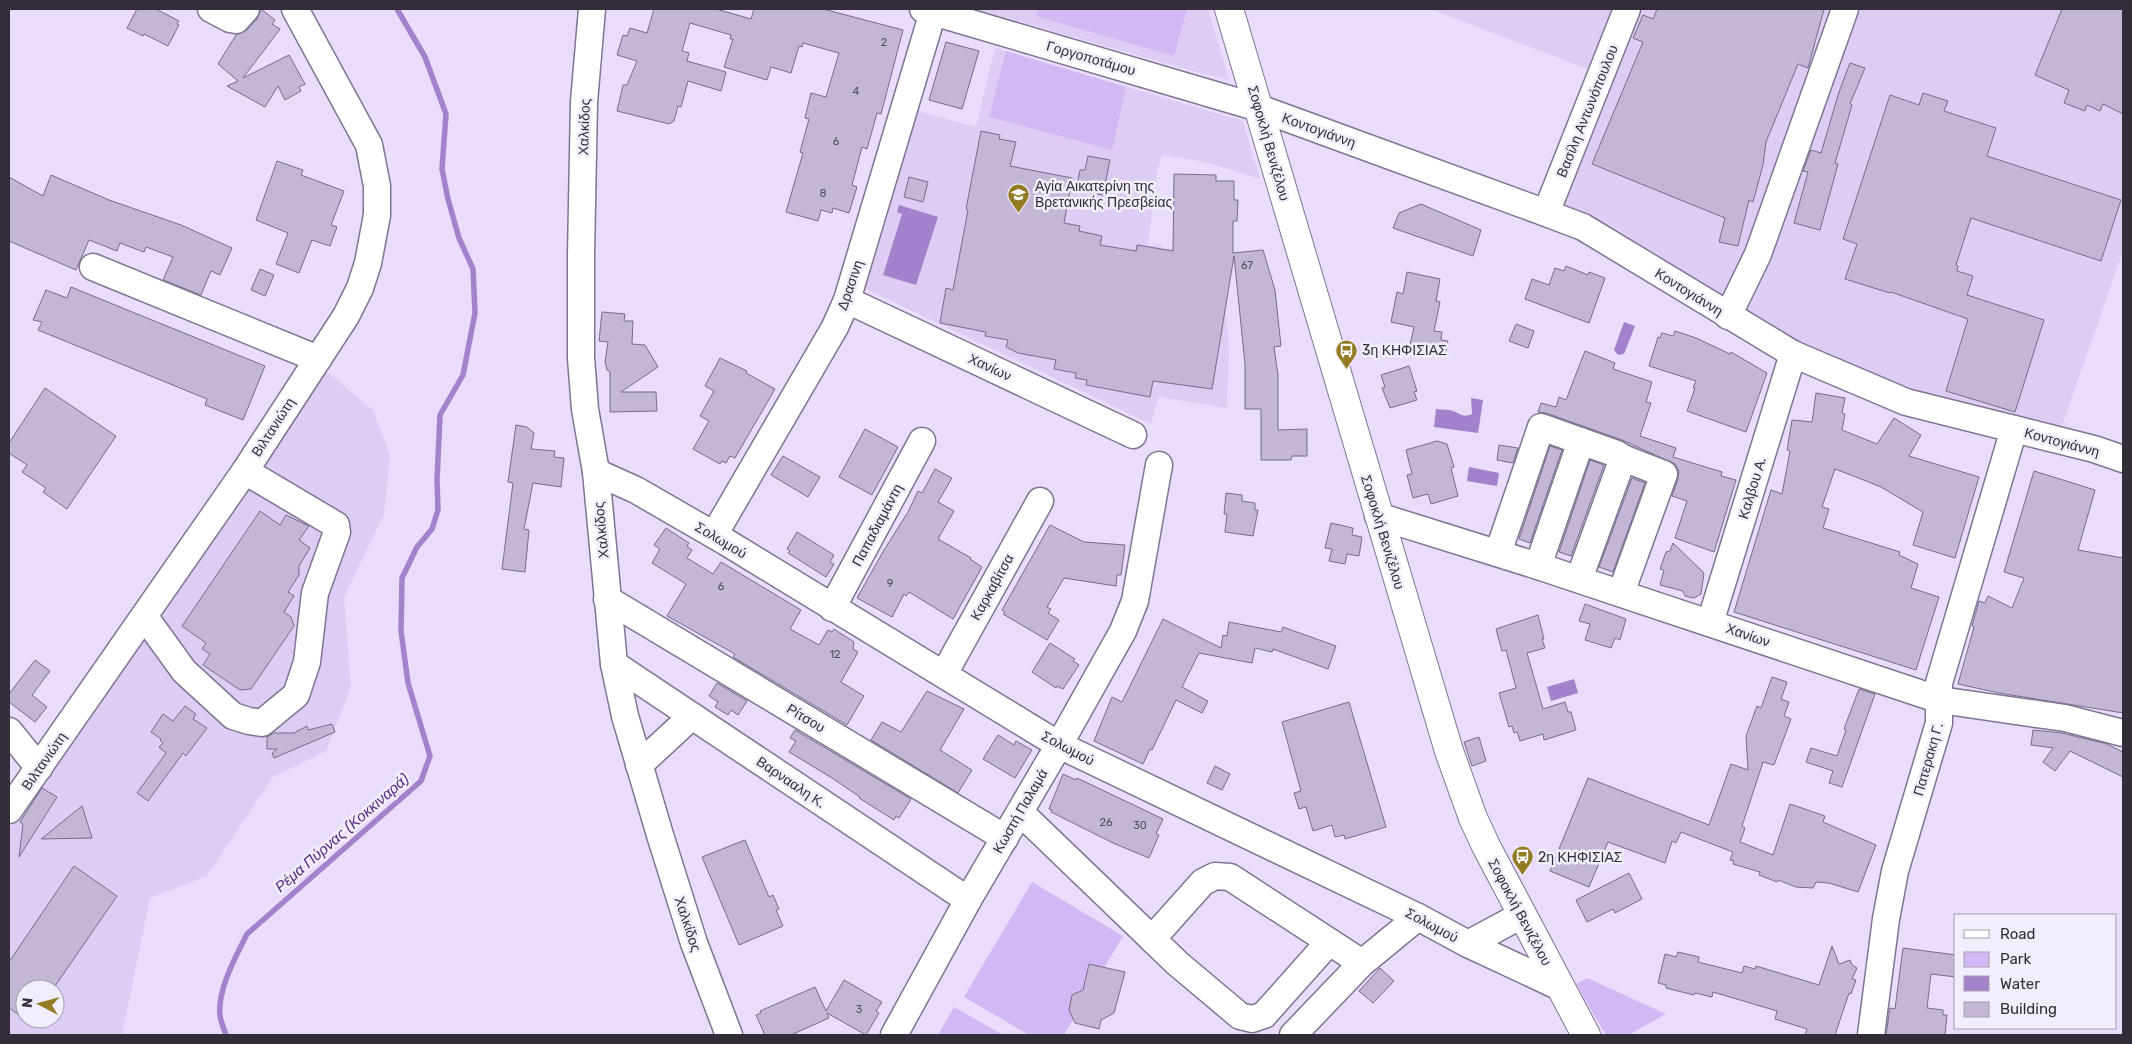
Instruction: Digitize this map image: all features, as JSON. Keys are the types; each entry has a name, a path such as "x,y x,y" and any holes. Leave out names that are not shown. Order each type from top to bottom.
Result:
{"main road":[{"name":"Σοφοκλή Βενιζέλου","path":"1228,9 1449,751 1486,846 1586,1035"}],"street":[{"path":"211,9 230,20 236,20 246,9"},
{"name":"Βιλτανιώτη","path":"9,810 245,471 346,316 360,288 374,238 378,215 377,186 369,145 295,9"},
{"name":"Χαλκίδος","path":"592,9 584,102 581,348 585,409 596,472 614,664 625,716 639,765 694,943 728,1035"},
{"name":"Βασίλη Αντωνόπουλου","path":"1546,213 1627,9"},
{"path":"1728,316 1758,254 1845,9"},
{"name":"Γοργοποτάμου","path":"928,10 1259,108"},
{"name":"Δρασινη","path":"714,535 835,327 847,300 928,10"},
{"name":"Κοντογιάννη","path":"1259,108 1582,227 1793,354 1906,402 2094,449 2123,459"},
{"path":"93,267 318,360"},
{"name":"Χανίων","path":"847,300 1132,435"},
{"name":"Καλβου Α.","path":"1710,623 1793,354"},
{"path":"1498,553 1541,426 1617,454 1622,458 1664,474 1621,593"},
{"name":"Πατερακη Γ.","path":"1871,1035 1886,919 1895,871 1939,723 1939,683 2014,429"},
{"name":"Παπαδιαμάντη","path":"832,608 922,441"},
{"path":"1538,566 1581,441"},
{"path":"1579,579 1622,458"},
{"name":"Κωστή Παλαμά","path":"894,1035 968,900 1123,631 1135,601 1159,465"},
{"path":"145,616 184,671 233,716 262,723 296,695 307,662 315,593 337,532 336,525 245,471"},
{"name":"Σολωμού","path":"596,472 636,490 714,535 1058,745 1560,987"},
{"name":"Καρκαβίτσα","path":"944,674 1040,501"},
{"name":"Χανίων","path":"1378,516 1579,579 1940,700 2065,718 2123,733"},
{"name":"Ρίτσου","path":"607,599 1005,838"},
{"name":"Βαρνααλη Κ.","path":"614,664 968,900"},
{"path":"639,765 692,716"},
{"path":"9,731 39,768"},
{"path":"1020,812 1152,939 1213,995 1240,1016 1252,1019 1264,1015 1329,942"},
{"path":"1152,939 1202,882 1215,876 1230,877 1362,963"},
{"path":"1468,944 1522,915"},
{"path":"1293,1035 1362,963 1418,917"}],"shaded area":[{"path":"976,9 1208,9 1229,80 1200,73"},
{"path":"1430,9 2123,9 2123,251 2061,429 1931,395 1809,352 1610,225 1566,205 1564,199 1609,77"},
{"name":"Αγία Αικατερίνη της Βρετανικής Πρεσβείας","path":"995,48 1243,121 1260,179 1205,162 1162,155 1157,173 1148,245 1162,246 1163,248 1219,250 1229,345 1227,408 1158,397 1151,424 862,287 917,111 976,127"},
{"path":"322,368 373,410 390,456 384,514 344,597 351,687 326,751 273,777 207,876 150,898 122,1035 9,1035 9,830"}],"green space":[{"path":"1038,9 1187,9 1174,56 1036,16"},
{"path":"1006,51 1126,87 1112,150 989,117"},
{"path":"1032,882 1123,936 1064,1035 1029,1035 964,997"},
{"path":"1587,978 1666,1014 1628,1035 1606,1035 1576,984"},
{"path":"954,1007 1003,1035 938,1035"}],"water":[{"path":"899,205 938,217 916,285 883,275 902,214 897,212"},
{"path":"1624,322 1635,326 1624,354 1618,355 1614,350"},
{"path":"1471,398 1483,400 1478,433 1434,427 1436,409 1451,410 1464,416 1472,414"},
{"path":"1469,467 1499,473 1497,486 1467,481"},
{"path":"1574,679 1578,693 1551,701 1547,687"}],"building":[{"path":"137,9 156,9 179,21 177,24 179,25 168,46 127,28"},
{"path":"261,9 275,20 272,24 280,29 243,78 289,55 305,84 299,87 301,91 285,100 278,86 265,107 227,86 238,81 218,64 236,35 247,30 257,19"},
{"path":"654,9 716,9 751,19 754,9 823,9 903,30 881,114 877,113 867,149 862,147 852,185 857,187 849,213 833,208 832,213 821,210 818,221 786,212 803,153 800,152 809,119 805,118 811,93 826,97 839,53 803,43 802,47 799,46 791,73 771,67 767,80 724,67 733,39 730,39 731,35 690,23 682,51 689,53 687,61 726,72 721,91 688,81 681,107 678,106 674,121 669,124 617,111 623,85 627,85 637,61 617,55 623,35 627,36 630,28 647,33"},
{"path":"1657,9 1824,9 1808,68 1798,64 1766,142 1763,165 1753,202 1749,200 1738,246 1719,242 1725,218 1592,164 1643,42 1633,38 1643,15 1653,19"},
{"path":"2062,9 2123,9 2123,114 2103,104 2100,111 2087,105 2085,111 2064,103 2069,90 2035,75"},
{"path":"946,42 979,51 962,109 929,100"},
{"path":"1850,63 1865,68 1850,104 1852,105 1835,163 1838,164 1820,230 1794,223 1808,172 1803,171 1811,150 1821,153 1839,92"},
{"path":"1923,93 1948,101 1944,111 1996,128 1987,156 2121,200 2101,261 1971,218 1956,265 1958,266 1957,271 1973,276 1967,295 2044,320 2015,412 1946,391 1968,319 1891,292 1845,279 1857,244 1843,239 1890,95 1919,105"},
{"path":"981,131 1000,135 999,139 1016,142 1010,166 1072,178 1064,223 1080,226 1079,231 1102,236 1100,245 1136,251 1137,245 1173,251 1174,174 1216,175 1216,181 1234,181 1234,200 1238,200 1237,221 1233,221 1233,253 1263,250 1275,290 1281,346 1274,347 1278,375 1278,430 1307,429 1307,456 1292,456 1291,460 1261,460 1261,409 1245,409 1245,364 1234,256 1212,389 1153,381 1150,397 1086,385 1087,380 1075,378 1076,373 1054,369 1056,360 1018,353 1006,347 1008,340 985,336 986,332 940,323 946,288 953,290"},
{"path":"1088,156 1110,160 1103,195 1076,190 1080,170 1085,170"},
{"path":"277,161 303,170 301,175 344,191 331,225 337,227 330,246 312,240 299,273 276,264 288,233 256,220"},
{"path":"51,175 109,200 181,225 232,248 220,275 211,271 201,295 163,280 173,257 146,247 144,252 120,243 117,251 89,240 76,270 9,241 9,177 43,196"},
{"path":"909,177 928,182 923,202 904,197"},
{"path":"1421,204 1481,230 1473,256 1393,228 1399,213"},
{"path":"1566,266 1588,275 1589,272 1605,278 1589,323 1525,299 1532,279 1549,285 1555,268 1564,271"},
{"path":"260,269 274,275 265,296 251,290"},
{"path":"1407,272 1440,279 1436,301 1440,302 1434,331 1442,332 1441,340 1448,341 1445,356 1409,349 1414,327 1391,322 1397,292 1403,294"},
{"path":"71,287 265,366 243,420 205,405 207,399 38,330 42,322 33,320 46,290 67,298"},
{"path":"602,312 625,314 624,321 633,321 632,344 645,345 658,367 621,392 656,392 657,411 610,412 610,372 607,370 605,362 608,342 599,341"},
{"path":"1516,324 1534,331 1528,348 1509,341"},
{"path":"1675,331 1696,338 1730,354 1731,352 1767,373 1746,432 1687,411 1696,381 1649,366 1658,337 1660,338 1662,333 1673,336"},
{"path":"1585,351 1615,363 1613,369 1652,382 1646,402 1651,403 1640,436 1676,448 1673,457 1722,472 1721,476 1736,480 1714,552 1675,538 1687,501 1672,496 1679,471 1675,464 1622,440 1546,413 1538,412 1541,403 1556,407 1559,397 1566,400"},
{"path":"720,358 747,371 746,373 775,389 735,458 730,456 726,463 722,461 720,464 693,449 709,421 700,416 714,391 705,386"},
{"path":"1409,366 1417,391 1414,392 1417,400 1390,408 1382,388 1385,387 1381,375"},
{"path":"45,388 116,436 67,509 43,492 46,488 22,472 27,465 9,453 9,443"},
{"path":"1816,393 1845,398 1842,413 1845,414 1842,430 1877,444 1894,418 1921,435 1909,456 1979,477 1955,558 1913,545 1923,512 1881,487 1856,477 1835,469 1822,507 1829,509 1823,528 1900,552 1899,555 1918,564 1911,588 1939,597 1916,670 1734,612 1771,490 1782,494 1790,451 1787,450 1792,420 1812,422"},
{"path":"516,425 527,427 534,433 531,449 555,451 554,457 564,458 561,487 533,483 524,529 529,530 525,572 502,569 513,483 508,482"},
{"path":"865,429 898,447 872,495 839,477"},
{"path":"1437,441 1447,444 1454,467 1451,468 1458,496 1431,504 1428,494 1413,498 1407,475 1412,474 1406,450"},
{"path":"1499,445 1518,448 1513,463 1497,460"},
{"path":"1550,446 1562,450 1530,543 1519,539"},
{"path":"783,456 820,477 808,497 771,475"},
{"path":"1590,460 1604,465 1571,556 1559,552"},
{"path":"935,469 952,478 938,502 954,511 938,539 971,558 982,567 953,619 909,592 906,596 904,594 892,617 857,598 908,512 918,491 922,493"},
{"path":"2034,471 2095,490 2078,550 2123,558 2123,713 1999,693 1958,684 1974,627 1972,626 1979,601 1985,603 1988,596 2012,608 2024,578 2004,572"},
{"path":"1632,478 1645,483 1613,572 1599,567"},
{"path":"1226,493 1242,495 1242,501 1255,503 1255,510 1258,510 1253,536 1225,532 1227,514 1224,514"},
{"path":"260,511 280,525 286,515 309,526 299,540 310,548 299,566 299,575 288,592 294,596 284,612 291,617 294,626 251,689 240,690 203,665 210,654 202,649 206,643 182,626"},
{"path":"1331,523 1353,528 1352,535 1362,537 1359,556 1347,554 1345,564 1329,561 1332,549 1325,548"},
{"path":"1050,525 1084,542 1125,545 1121,575 1117,575 1116,586 1064,578 1047,607 1051,609 1048,613 1059,620 1047,640 1003,614 1005,612 1002,610"},
{"path":"666,528 689,543 687,546 692,550 687,558 713,574 721,562 801,610 790,629 819,645 828,630 832,632 834,629 854,642 853,649 858,652 841,682 864,696 847,725 733,657 735,654 667,616 686,584 652,563 660,549 654,545"},
{"path":"797,532 834,555 830,562 834,564 826,577 788,553 790,551 787,549"},
{"path":"1673,543 1704,573 1701,594 1694,598 1685,596 1683,591 1660,585 1664,570 1660,569 1666,552 1670,551"},
{"path":"1585,604 1626,619 1620,640 1615,638 1611,648 1585,640 1590,624 1579,621"},
{"path":"1538,615 1545,648 1527,653 1543,709 1565,702 1568,712 1571,712 1576,730 1544,740 1543,734 1520,741 1517,732 1514,733 1512,726 1509,727 1499,693 1516,688 1506,650 1502,651 1496,629"},
{"path":"1163,619 1221,648 1223,635 1227,636 1229,622 1281,632 1283,627 1336,646 1328,669 1273,649 1272,652 1255,648 1252,663 1199,653 1182,687 1208,701 1202,713 1176,700 1152,750 1150,749 1143,764 1094,741 1112,697 1122,702"},
{"path":"1050,643 1075,659 1073,661 1079,665 1063,689 1057,686 1056,688 1032,672"},
{"path":"35,660 50,671 32,695 47,707 35,722 9,702 9,694"},
{"path":"1772,677 1787,682 1781,699 1789,702 1784,716 1791,719 1774,765 1763,762 1742,826 1745,828 1740,842 1773,855 1790,804 1825,816 1823,822 1876,845 1858,892 1829,883 1816,882 1813,888 1796,887 1778,880 1777,882 1759,875 1760,872 1733,864 1734,861 1730,860 1733,852 1681,832 1676,843 1672,841 1665,863 1608,842 1589,887 1550,871 1588,778 1709,825 1731,764 1748,770 1746,736 1757,706 1761,708"},
{"path":"717,683 747,701 738,715 731,710 728,715 715,707 718,702 709,696"},
{"path":"1859,689 1875,694 1842,787 1829,783 1833,771 1806,762 1811,748 1837,756 1846,730 1844,729"},
{"path":"927,691 964,709 940,750 972,770 958,793 871,740 882,722 901,732"},
{"path":"1349,702 1386,827 1345,839 1344,835 1335,837 1332,825 1313,831 1306,807 1299,809 1294,793 1301,791 1282,722"},
{"path":"185,706 196,714 193,719 207,728 186,756 183,753 148,801 137,793 166,753 159,747 163,743 161,739 151,732 163,714 173,721"},
{"path":"332,724 335,732 274,758 272,753 277,749 267,749 267,737 274,733 294,733 307,726 308,730"},
{"path":"795,730 911,799 899,818 896,816 894,820 832,778 789,752 796,741 790,738"},
{"path":"2033,730 2062,733 2107,744 2123,752 2123,777 2070,751 2055,771 2043,762 2053,748 2031,745"},
{"path":"998,735 1014,745 1016,741 1032,750 1015,778 983,759"},
{"path":"1479,737 1486,761 1472,766 1464,742"},
{"path":"1215,766 1230,774 1222,790 1207,783"},
{"path":"1063,774 1076,780 1077,778 1163,819 1156,834 1159,835 1149,858 1113,843 1051,812 1052,810 1049,809"},
{"path":"42,788 57,797 19,857 23,824 20,822"},
{"path":"82,806 92,838 41,839"},
{"path":"745,840 769,897 773,895 779,909 776,910 783,926 739,945 702,857"},
{"path":"74,866 117,896 60,979 15,979 15,1012 9,1008 9,962"},
{"path":"1629,873 1642,899 1615,913 1613,909 1587,922 1576,900"},
{"path":"1832,946 1839,964 1850,960 1852,965 1857,968 1852,979 1856,980 1851,994 1849,993 1835,1035 1805,1035 1807,1029 1775,1019 1777,1011 1713,992 1712,997 1695,993 1694,995 1666,988 1666,985 1658,983 1665,954 1676,957 1678,952 1699,957 1698,962 1742,973 1744,966 1755,969 1756,966 1819,985"},
{"path":"1903,948 1954,955 1954,977 1931,974 1927,1008 1943,1010 1943,1015 1947,1015 1945,1035 1886,1035 1890,1008 1895,1009"},
{"path":"1089,964 1125,972 1114,1013 1101,1020 1099,1029 1075,1023 1069,1010 1072,995 1083,990"},
{"path":"1380,968 1394,981 1373,1003 1359,991"},
{"path":"844,980 882,1002 876,1011 879,1013 866,1035 827,1013 829,1018 791,1035 765,1035 756,1015 761,1013 760,1011 815,987 826,1011"}],"waterway":[{"name":"Ρέμα Πύρνας (Κοκκιναρά)","path":"226,1035 220,1016 221,995 228,974 247,934 421,781 430,756 408,683 401,631 402,578 417,547 432,529 438,510 437,480 440,415 463,375 475,313 473,269 459,238 442,169 446,114 425,57 397,9"}],"place":[{"name":"Αγία Αικατερίνη της Βρετανικής Πρεσβείας","path":"1019,213"},
{"name":"3η ΚΗΦΙΣΙΑΣ","path":"1346,369"},
{"name":"2η ΚΗΦΙΣΙΑΣ","path":"1522,876"}]}
